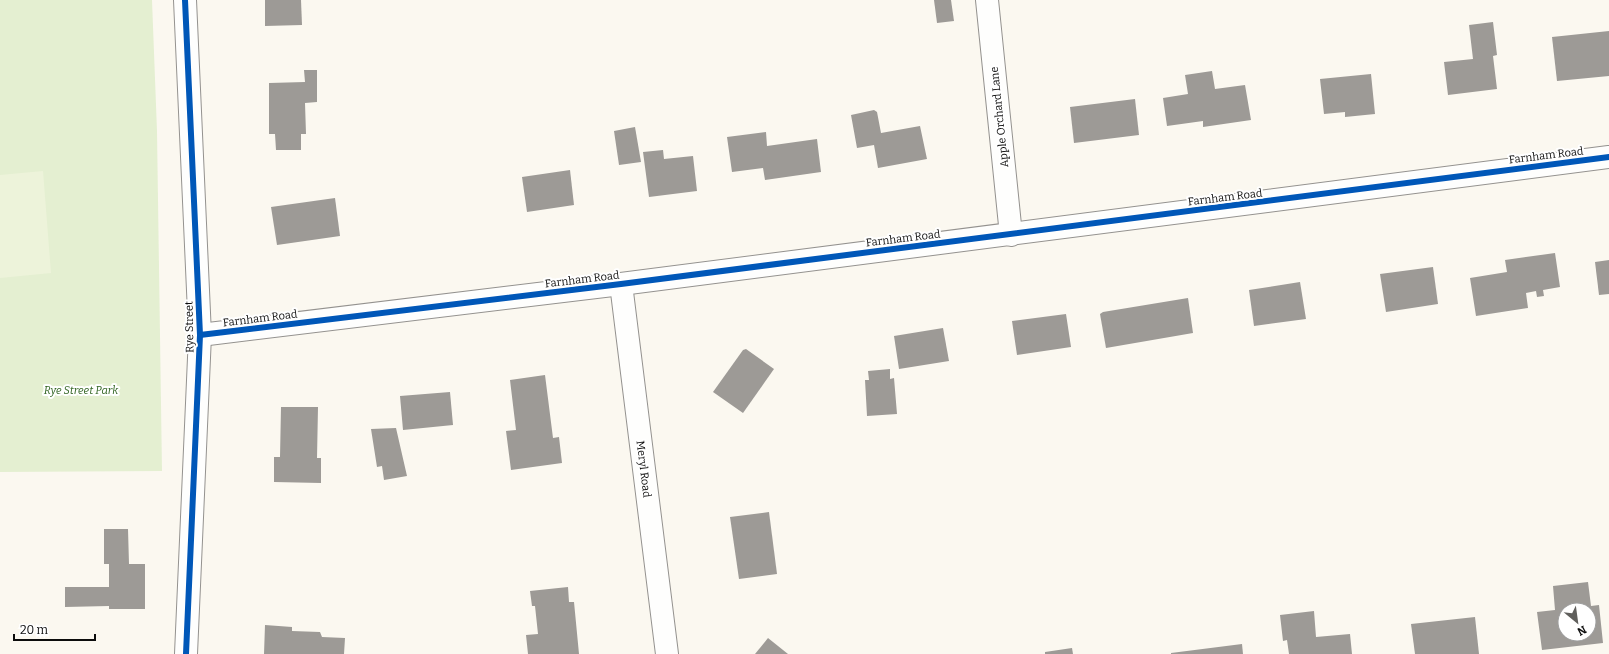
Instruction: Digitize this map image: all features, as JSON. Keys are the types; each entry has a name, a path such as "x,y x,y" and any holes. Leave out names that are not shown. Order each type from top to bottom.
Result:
{"street":[{"name":"Rye Street","path":"186,0 200,335 186,654"},
{"name":"Apple Orchard Lane","path":"987,0 1011,235"},
{"name":"Farnham Road","path":"200,335 1011,235 1609,157"},
{"name":"Meryl Road","path":"621,284 667,654"}],"green space":[{"name":"Rye Street Park","path":"0,0 152,0 157,131 162,471 0,472"},
{"path":"43,171 51,273 0,278 0,175"}],"building":[{"path":"265,0 301,0 302,25 265,26"},
{"path":"934,0 951,0 954,21 937,23"},
{"path":"1493,22 1497,55 1493,56 1497,89 1448,95 1444,62 1473,59 1469,25"},
{"path":"1609,31 1609,76 1557,81 1552,37"},
{"path":"304,70 317,70 317,102 305,103 306,134 301,134 301,150 276,150 275,134 269,134 269,83 305,82"},
{"path":"1212,71 1215,89 1245,85 1251,120 1203,127 1203,121 1167,126 1163,98 1188,94 1185,75"},
{"path":"1371,74 1375,114 1345,117 1345,112 1324,114 1320,79"},
{"path":"1135,99 1139,135 1074,143 1070,107"},
{"path":"874,110 877,112 881,133 920,126 927,159 878,168 874,145 857,148 851,115"},
{"path":"635,127 641,162 619,165 614,131"},
{"path":"766,132 767,146 817,139 821,172 765,180 763,168 732,172 727,137"},
{"path":"663,150 664,159 693,156 697,191 649,197 643,152"},
{"path":"570,170 574,205 527,212 522,177"},
{"path":"335,198 340,236 277,245 271,207"},
{"path":"1555,253 1560,287 1543,290 1544,296 1537,297 1536,291 1526,293 1528,308 1476,316 1470,278 1507,272 1505,260"},
{"path":"1609,260 1609,294 1599,295 1595,262"},
{"path":"1433,267 1438,304 1386,312 1380,274"},
{"path":"1300,282 1306,319 1254,326 1249,290"},
{"path":"1188,298 1193,333 1106,348 1100,314 1103,312"},
{"path":"1066,314 1071,347 1017,355 1012,321"},
{"path":"943,328 949,361 899,369 894,336"},
{"path":"746,349 774,369 743,413 713,392 743,350"},
{"path":"890,369 890,379 894,378 897,414 867,416 865,380 869,380 868,371"},
{"path":"545,375 553,438 559,437 562,463 511,470 506,431 516,430 510,380"},
{"path":"450,392 453,425 403,430 400,396"},
{"path":"281,407 318,407 317,458 321,458 321,483 274,482 274,457 280,457"},
{"path":"396,428 407,476 384,480 382,466 377,467 371,429"},
{"path":"769,512 777,574 739,579 730,517"},
{"path":"104,529 128,529 129,564 145,564 145,609 109,609 109,606 65,607 65,587 109,587 109,564 104,564"},
{"path":"1588,582 1590,602 1557,602 1557,642 1597,642 1597,605 1599,605 1603,643 1542,650 1537,612 1555,610 1553,586"},
{"path":"568,587 569,602 574,602 579,654 528,654 526,635 538,634 535,606 532,606 530,591"},
{"path":"1314,611 1316,637 1350,634 1352,654 1289,654 1287,640 1283,641 1280,615"},
{"path":"1475,617 1479,654 1415,654 1411,624"},
{"path":"265,625 292,627 292,631 320,632 322,637 345,638 344,654 264,654"},
{"path":"768,638 788,654 755,654"},
{"path":"1242,644 1243,654 1171,654 1171,653"},
{"path":"1072,648 1073,654 1045,654 1045,652"}],"cycle path":[{"path":"185,0 200,335 186,654"},
{"path":"200,335 621,284 1609,157"}]}
